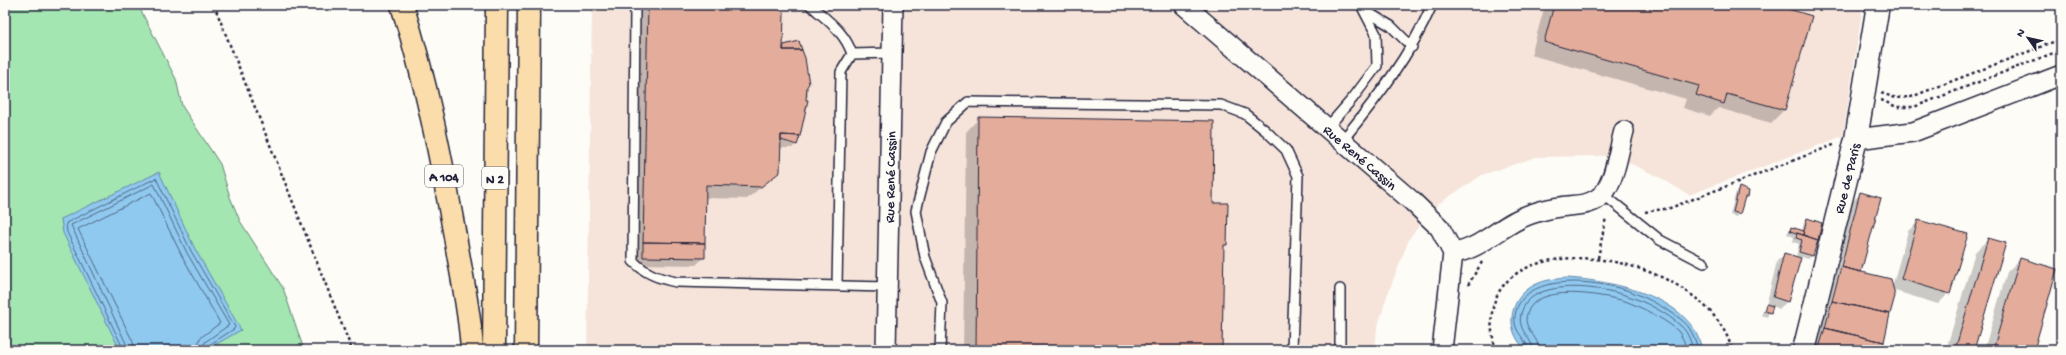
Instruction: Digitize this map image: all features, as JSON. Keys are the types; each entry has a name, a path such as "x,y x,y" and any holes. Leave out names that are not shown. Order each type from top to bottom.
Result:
{"highway":[{"name":"A 104","path":"402,5 418,56 442,161 459,259 472,350"},
{"name":"N 2","path":"494,350 497,5"},
{"path":"526,350 529,5"}],"street":[{"name":"Rue René Cassin","path":"886,350 893,5"},
{"name":"Rue René Cassin","path":"1184,5 1430,217 1447,239 1453,253"},
{"name":"Rue de Paris","path":"1804,350 1847,141 1872,95 1878,5"},
{"path":"1847,141 1913,132 2061,75"},
{"path":"1449,349 1453,253 1466,251 1475,247 1504,228 1530,214 1560,206 1588,204 1603,194 1608,186 1624,131"}],"lane":[{"path":"635,5 634,260 644,271 656,278 676,282 887,287"},
{"path":"810,5 841,32 849,43 852,54 841,72 837,286"},
{"path":"1342,140 1377,98 1412,47 1432,5"},
{"path":"1327,128 1353,98 1377,66 1376,34 1360,7"},
{"path":"1360,7 1391,26 1412,47"},
{"path":"852,54 891,53"},
{"path":"940,350 942,304 925,257 916,211 931,152 946,122 968,102 1221,105 1245,114 1286,150 1298,176 1292,350"},
{"path":"1603,194 1660,240 1704,263"},
{"path":"1340,289 1340,350"}],"path":[{"path":"214,5 352,350"},
{"path":"1872,95 1887,94 1896,98 1911,97 2061,39"},
{"path":"1872,95 1897,107 1914,107 2061,50"},
{"path":"1600,217 1670,208 1847,141"},
{"path":"1598,258 1606,217"},
{"path":"1496,350 1492,331 1492,310 1506,284 1521,271 1545,261 1563,258 1598,258 1653,273 1683,288 1712,312 1728,334 1732,350"},
{"path":"1467,288 1484,260"},
{"path":"1449,349 1476,350"}],"shaded area":[{"path":"592,5 1863,5 1843,136 1689,195 1659,177 1627,162 1603,156 1536,157 1482,175 1438,204 1410,237 1387,296 1377,329 1375,350 587,350"}],"green space":[{"path":"5,5 138,5 176,79 182,106 220,164 230,197 240,221 283,288 304,350 5,350"}],"water":[{"path":"159,172 195,249 241,330 206,350 120,350 63,233 61,219"},
{"path":"1567,278 1606,283 1627,288 1648,295 1667,304 1683,316 1695,332 1702,350 1526,350 1518,341 1514,332 1512,322 1516,303 1521,295 1529,288 1539,283"}],"building":[{"path":"648,5 774,5 784,13 783,50 802,50 805,58 809,84 807,86 806,100 808,100 800,136 781,135 780,172 761,187 706,185 705,243 643,242"},
{"path":"1554,5 1775,5 1812,16 1785,110 1727,94 1724,104 1696,95 1699,86 1544,42"},
{"path":"799,41 802,50 783,50 784,45"},
{"path":"978,117 1214,121 1213,203 1228,203 1227,245 1224,245 1222,350 976,350"},
{"path":"781,135 800,136 797,145 781,140"},
{"path":"1739,187 1749,191 1748,197 1745,197 1740,214 1733,212"},
{"path":"1860,192 1881,198 1861,272 1841,267"},
{"path":"1807,218 1822,223 1818,240 1803,235"},
{"path":"1918,220 1968,234 1950,294 1901,279"},
{"path":"1791,227 1804,231 1803,235 1790,231"},
{"path":"1797,233 1818,240 1813,256 1799,252 1802,240 1796,238"},
{"path":"1988,238 2006,243 1974,350 1955,350"},
{"path":"643,242 705,243 705,258 643,257"},
{"path":"1784,253 1801,258 1788,302 1773,297"},
{"path":"2020,258 2057,269 2034,350 1993,350"},
{"path":"1841,267 1891,279 1895,296 1890,314 1832,301"},
{"path":"1832,301 1890,314 1884,342 1825,328"},
{"path":"1766,304 1773,306 1771,313 1764,311"},
{"path":"1825,328 1884,342 1882,350 1827,350 1819,348"}]}
